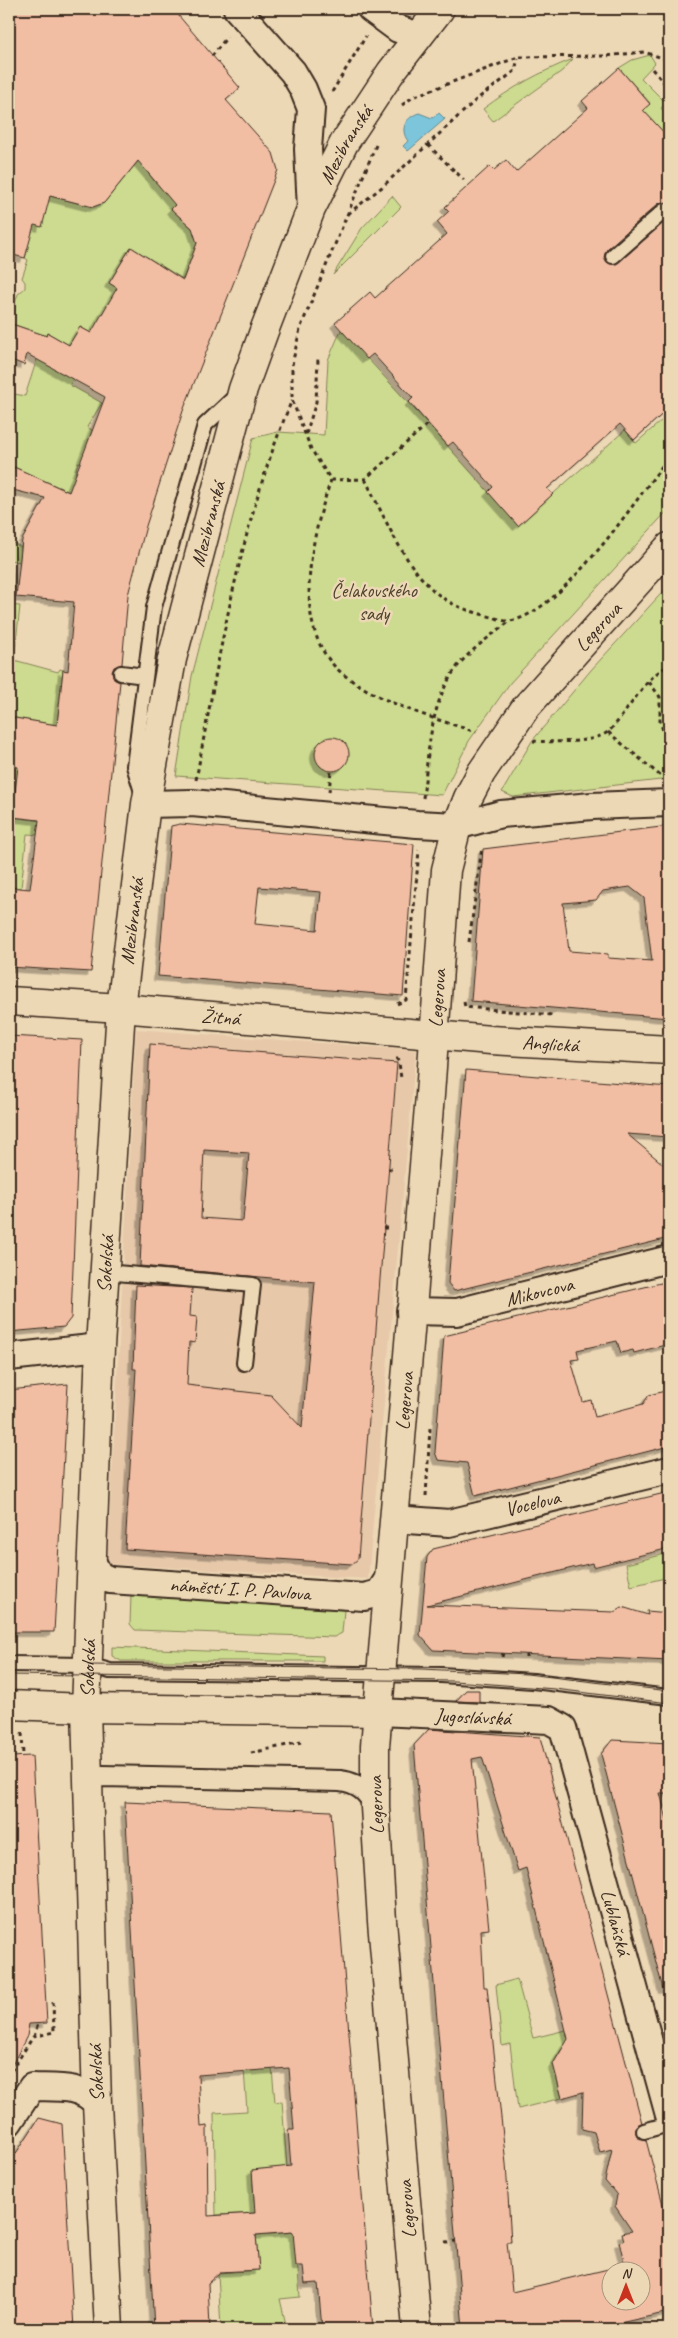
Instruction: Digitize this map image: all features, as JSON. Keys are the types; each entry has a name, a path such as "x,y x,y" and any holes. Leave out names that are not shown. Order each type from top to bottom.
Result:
{"main road":[{"name":"Mezibranská","path":"121,1008 146,804 172,659 243,389 311,209 344,143 391,72 440,9"},
{"name":"Legerova","path":"417,2329 382,1921 375,1807 375,1746 446,870 457,826 481,773 526,707 669,547"},
{"name":"Žitná","path":"9,1001 121,1008 434,1034"},
{"name":"Sokolská","path":"109,2329 96,2104 86,1708 99,1668 92,1561 100,1347 121,1008"},
{"name":"Anglická","path":"434,1034 669,1050"},
{"path":"9,1705 86,1708 379,1712"}],"street":[{"path":"371,9 398,29 419,36"},
{"path":"234,20 293,72 303,89 311,109 308,149 311,209"},
{"path":"146,804 192,803 418,815 457,826 501,814 592,806 669,803"},
{"name":"Mikovcova","path":"410,1311 457,1312 669,1258"},
{"path":"9,1357 100,1347"},
{"name":"Vocelova","path":"394,1519 450,1523 669,1470"},
{"name":"náměstí I. P. Pavlova","path":"92,1561 99,1575 110,1580 364,1597 378,1592 388,1579"},
{"name":"Jugoslávská","path":"379,1712 549,1720 564,1728"},
{"name":"Lublaňská","path":"564,1728 669,2115"},
{"path":"88,1787 95,1778 102,1776 340,1781 360,1787 372,1799 375,1807"},
{"path":"9,2122 32,2087 74,2089 90,2097 96,2104"}],"lane":[{"path":"613,256 664,211"},
{"path":"146,804 134,766 154,608 204,425 243,389"},
{"path":"121,673 145,676"},
{"path":"105,1272 252,1285 244,1363"},
{"path":"9,1664 99,1668 382,1674 514,1680 669,1697"},
{"path":"644,2131 669,2124"}],"path":[{"path":"212,56 225,41 234,20"},
{"path":"332,96 333,89 355,52"},
{"path":"400,106 413,98 518,57 605,56 644,52 669,60"},
{"path":"347,215 382,188 477,99 515,71 518,57"},
{"path":"652,69 669,88"},
{"path":"192,803 237,569 263,478 292,400 292,365 300,329 379,138"},
{"path":"428,144 464,180"},
{"path":"306,435 316,402 318,359"},
{"path":"292,400 319,463 331,480"},
{"path":"331,480 365,478 428,424"},
{"path":"389,1004 398,1004 406,1000 420,845 416,840 418,815 423,798 426,755 435,718 446,687 454,672 473,650 509,622 532,612 573,578 591,558 669,458"},
{"path":"365,478 402,550 431,588 445,600 461,609 509,622"},
{"path":"331,480 319,513 309,578 311,613 322,647 342,673 360,685 404,708 476,732"},
{"path":"528,743 533,739 569,742 608,732 649,682 664,668 669,667"},
{"path":"649,682 660,698 661,724 669,750"},
{"path":"608,732 658,773"},
{"path":"330,780 331,771"},
{"path":"468,947 481,848 487,843"},
{"path":"462,997 465,1007 482,1009"},
{"path":"388,1169 393,1169"},
{"path":"427,1498 431,1422"},
{"path":"22,1733 23,1756"},
{"path":"252,1753 301,1742"},
{"path":"33,2037 54,2032 53,2001"},
{"path":"9,2074 33,2037 38,2023"},
{"path":"445,2242 456,2241"}],"shaded area":[{"path":"136,1029 416,1050 368,1579 107,1564"}],"green space":[{"path":"650,55 655,63 641,78 666,103 661,108 669,118 669,138 643,110 650,103 619,68 632,60"},
{"path":"573,59 562,71 493,121 483,109 526,81"},
{"path":"144,154 147,158 142,165 155,182 188,191 171,209 194,230 194,236 198,241 183,279 131,247 109,283 128,294 91,333 80,327 69,345 48,333 47,336 9,323 10,301 15,302 18,294 25,288 25,282 22,278 28,260 25,258 28,248 13,244 50,196 93,207 104,203"},
{"path":"392,196 401,207 333,275 362,228"},
{"name":"Čelakovského sady","path":"341,330 518,525 625,430 636,443 669,414 669,509 510,683 469,741 442,795 176,776 192,676 253,438 278,432 324,435 328,360"},
{"path":"37,359 73,379 70,385 102,403 87,427 92,430 82,463 78,462 75,473 78,474 72,493 14,467 9,483 9,393 25,396"},
{"path":"9,541 21,547 20,562 9,560"},
{"path":"669,585 669,779 513,797 502,792 532,741 591,670"},
{"path":"9,605 20,606 14,660 58,672 60,669 63,670 57,725 9,717"},
{"path":"9,765 28,769 24,802 14,801 12,817 43,821 41,835 27,834 21,888 9,887"},
{"path":"669,1553 669,1577 631,1586 626,1564"},
{"path":"131,1595 344,1610 342,1633 334,1637 135,1630 130,1624"},
{"path":"112,1647 323,1656 323,1661 121,1661 112,1656"},
{"path":"517,1979 533,2038 566,2030 573,2055 569,2048 561,2050 553,2064 562,2098 518,2109 510,2044 502,2046 496,1985"},
{"path":"272,2069 275,2102 282,2101 287,2167 252,2170 255,2213 216,2215 214,2113 247,2111 244,2070"},
{"path":"295,2232 300,2297 280,2299 287,2329 221,2329 218,2273 259,2270 256,2235"}],"water":[{"path":"419,113 432,118 439,113 445,119 408,151 403,146 408,141 404,132 405,124 407,120"}],"building":[{"path":"9,9 173,9 240,88 226,100 273,153 278,170 183,411 146,526 128,595 122,664 114,667 112,672 115,680 120,682 91,972 9,967 9,887 30,889 39,820 12,817 18,767 9,765 9,717 57,725 63,670 68,671 74,602 16,597 22,540 45,498 9,489 9,483 14,467 69,492 105,397 27,354 24,365 9,359 9,323 47,336 48,333 69,345 80,327 91,333 117,288 109,283 131,247 183,280 197,243 192,228 171,209 175,205 138,161 104,203 93,207 50,196 42,227 34,225 25,258 9,254"},
{"path":"619,68 650,104 643,110 669,138 669,204 663,202 658,204 607,249 604,257 610,264 618,263 669,218 669,408 634,440 620,424 547,489 553,494 518,526 488,492 493,487 453,442 448,446 409,402 413,398 373,354 367,359 335,323 370,292 375,298 447,234 437,222 449,211 445,207 490,166 494,170 506,160 516,172 588,108 582,101"},
{"path":"332,737 339,738 344,742 348,747 348,761 344,766 339,770 332,771 325,770 320,766 316,761 315,754 316,747 320,742 325,738"},
{"path":"180,824 414,844 403,996 158,976 171,826","holes":["259,887 321,892 317,930 255,924"]},
{"path":"669,826 669,1018 471,1001 483,849","holes":["630,887 644,898 652,961 608,958 608,954 569,951 563,903 596,900 603,891"]},
{"path":"9,1036 82,1040 71,1318 64,1327 9,1332"},
{"path":"150,1044 397,1063 358,1559 352,1564 125,1549 136,1369 133,1369 136,1285 192,1288 190,1316 197,1317 195,1343 189,1342 187,1385 271,1395 302,1428 315,1282 140,1266","holes":["204,1150 249,1153 243,1221 201,1218"]},
{"path":"466,1070 669,1087 669,1137 627,1134 669,1169 669,1238 454,1291 448,1283"},
{"path":"669,1281 669,1344 634,1353 633,1350 621,1353 617,1341 577,1350 579,1359 571,1360 583,1402 591,1400 595,1417 643,1404 649,1395 669,1390 669,1446 475,1496 467,1463 438,1460 435,1452 444,1336"},
{"path":"68,1384 54,1632 9,1632 9,1390"},
{"path":"669,1492 669,1540 664,1541 666,1549 593,1567 592,1563 427,1605 614,1612 622,1607 648,1615 647,1611 669,1613 669,1661 433,1650 420,1635 427,1557 433,1549"},
{"path":"466,1690 479,1690 479,1702 456,1701"},
{"path":"429,1729 540,1737 642,2123 637,2125 636,2133 638,2138 646,2140 669,2227 669,2312 593,2329 463,2329 414,1745","holes":["482,1757 518,1871 526,1868 568,2039 553,2064 562,2098 583,2092 582,2129 594,2132 600,2152 612,2149 605,2181 617,2195 615,2206 632,2231 622,2233 624,2241 619,2242 624,2260 650,2260 650,2310 600,2310 600,2271 512,2292 507,2242 511,2242 506,2164 487,1987 484,1987 481,1930 489,1929 472,1759"]},
{"path":"612,1740 669,1743 669,1793 660,1793 669,1827 669,1988 663,1989 601,1754"},
{"path":"32,1756 47,2023 29,2024 27,2036 9,2071 9,1757"},
{"path":"125,1802 331,1811 373,2329 322,2329 318,2283 305,2284 303,2266 296,2266 293,2232 256,2235 259,2270 220,2272 208,2283 210,2329 154,2329","holes":["289,2068 294,2130 288,2130 291,2166 252,2170 255,2213 208,2216 207,2126 201,2127 198,2075"]},
{"path":"39,2118 62,2124 74,2329 9,2329 9,2164"}],"tram line":[{"path":"88,1665 422,1669 527,1674 669,1691"},
{"path":"9,1675 454,1681 555,1689 669,1703"}]}
